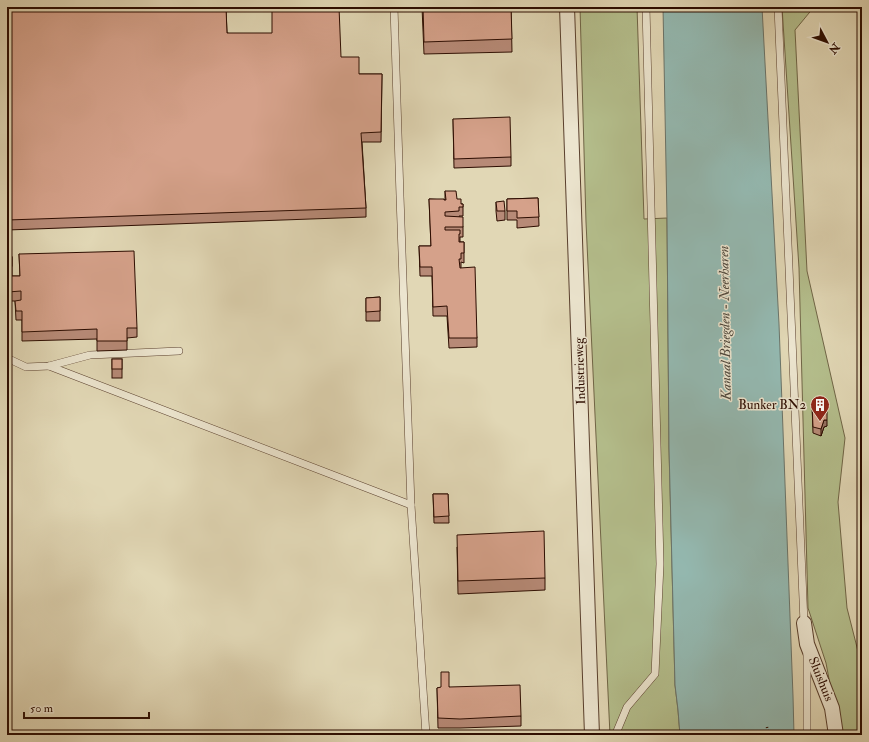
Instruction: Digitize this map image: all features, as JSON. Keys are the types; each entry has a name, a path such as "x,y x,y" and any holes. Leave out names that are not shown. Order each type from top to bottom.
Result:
{"street":[{"name":"Industrieweg","path":"567,7 592,735"},
{"name":"Sluishuis","path":"804,623 807,644 832,708 836,735"}],"lane":[{"path":"394,7 411,504 426,735"},
{"path":"617,731 627,707 655,674 660,572 646,7"},
{"path":"778,7 804,623"},
{"path":"8,359 26,367 49,366 90,355 179,351"},
{"path":"49,366 411,504"},
{"path":"807,644 807,735"}],"path":[{"path":"767,727 768,735"}],"green space":[{"path":"580,7 637,7 644,219 667,218 669,448 675,685 680,735 610,735 586,222"},
{"path":"782,7 814,7 795,30 807,271 845,438 838,502 847,608 862,667 862,735 836,735 835,711 826,663 808,608 799,268"}],"water":[{"name":"Kanaal Briegden - Neerharen","path":"663,7 762,7 779,324 794,735 680,735 675,685 669,448"}],"building":[{"path":"7,7 226,7 227,33 272,33 272,7 339,7 341,57 359,57 359,74 382,74 381,132 361,133 366,208 7,220"},
{"path":"423,7 511,7 512,39 424,42"},
{"path":"510,117 511,157 454,159 453,119"},
{"path":"445,191 456,191 457,199 461,199 461,204 463,204 463,207 459,207 459,211 445,212 445,216 463,217 463,227 445,227 445,230 460,230 459,242 464,242 464,253 461,253 461,259 459,259 460,268 475,267 477,338 449,338 447,306 433,307 432,267 420,267 419,246 431,246 429,199 446,200"},
{"path":"538,198 539,217 517,218 517,211 507,211 507,199"},
{"path":"504,201 505,211 497,211 496,202"},
{"path":"134,251 137,328 127,328 127,341 97,341 97,329 22,332 22,311 16,311 15,301 21,300 21,291 8,292 8,276 20,276 19,254"},
{"path":"7,257 12,257 12,266 7,266"},
{"path":"380,297 380,311 366,312 366,298"},
{"path":"112,359 122,359 122,369 112,369"},
{"name":"Bunker BN2","path":"820,401 822,402 824,410 827,411 827,420 824,420 821,429 813,427 812,404"},
{"path":"433,494 448,494 449,516 434,517"},
{"path":"544,531 545,578 458,581 457,535"},
{"path":"441,672 449,672 449,687 520,685 521,716 460,719 438,718 437,688 441,687"}],"place":[{"name":"Bunker BN2","path":"820,422"}]}
